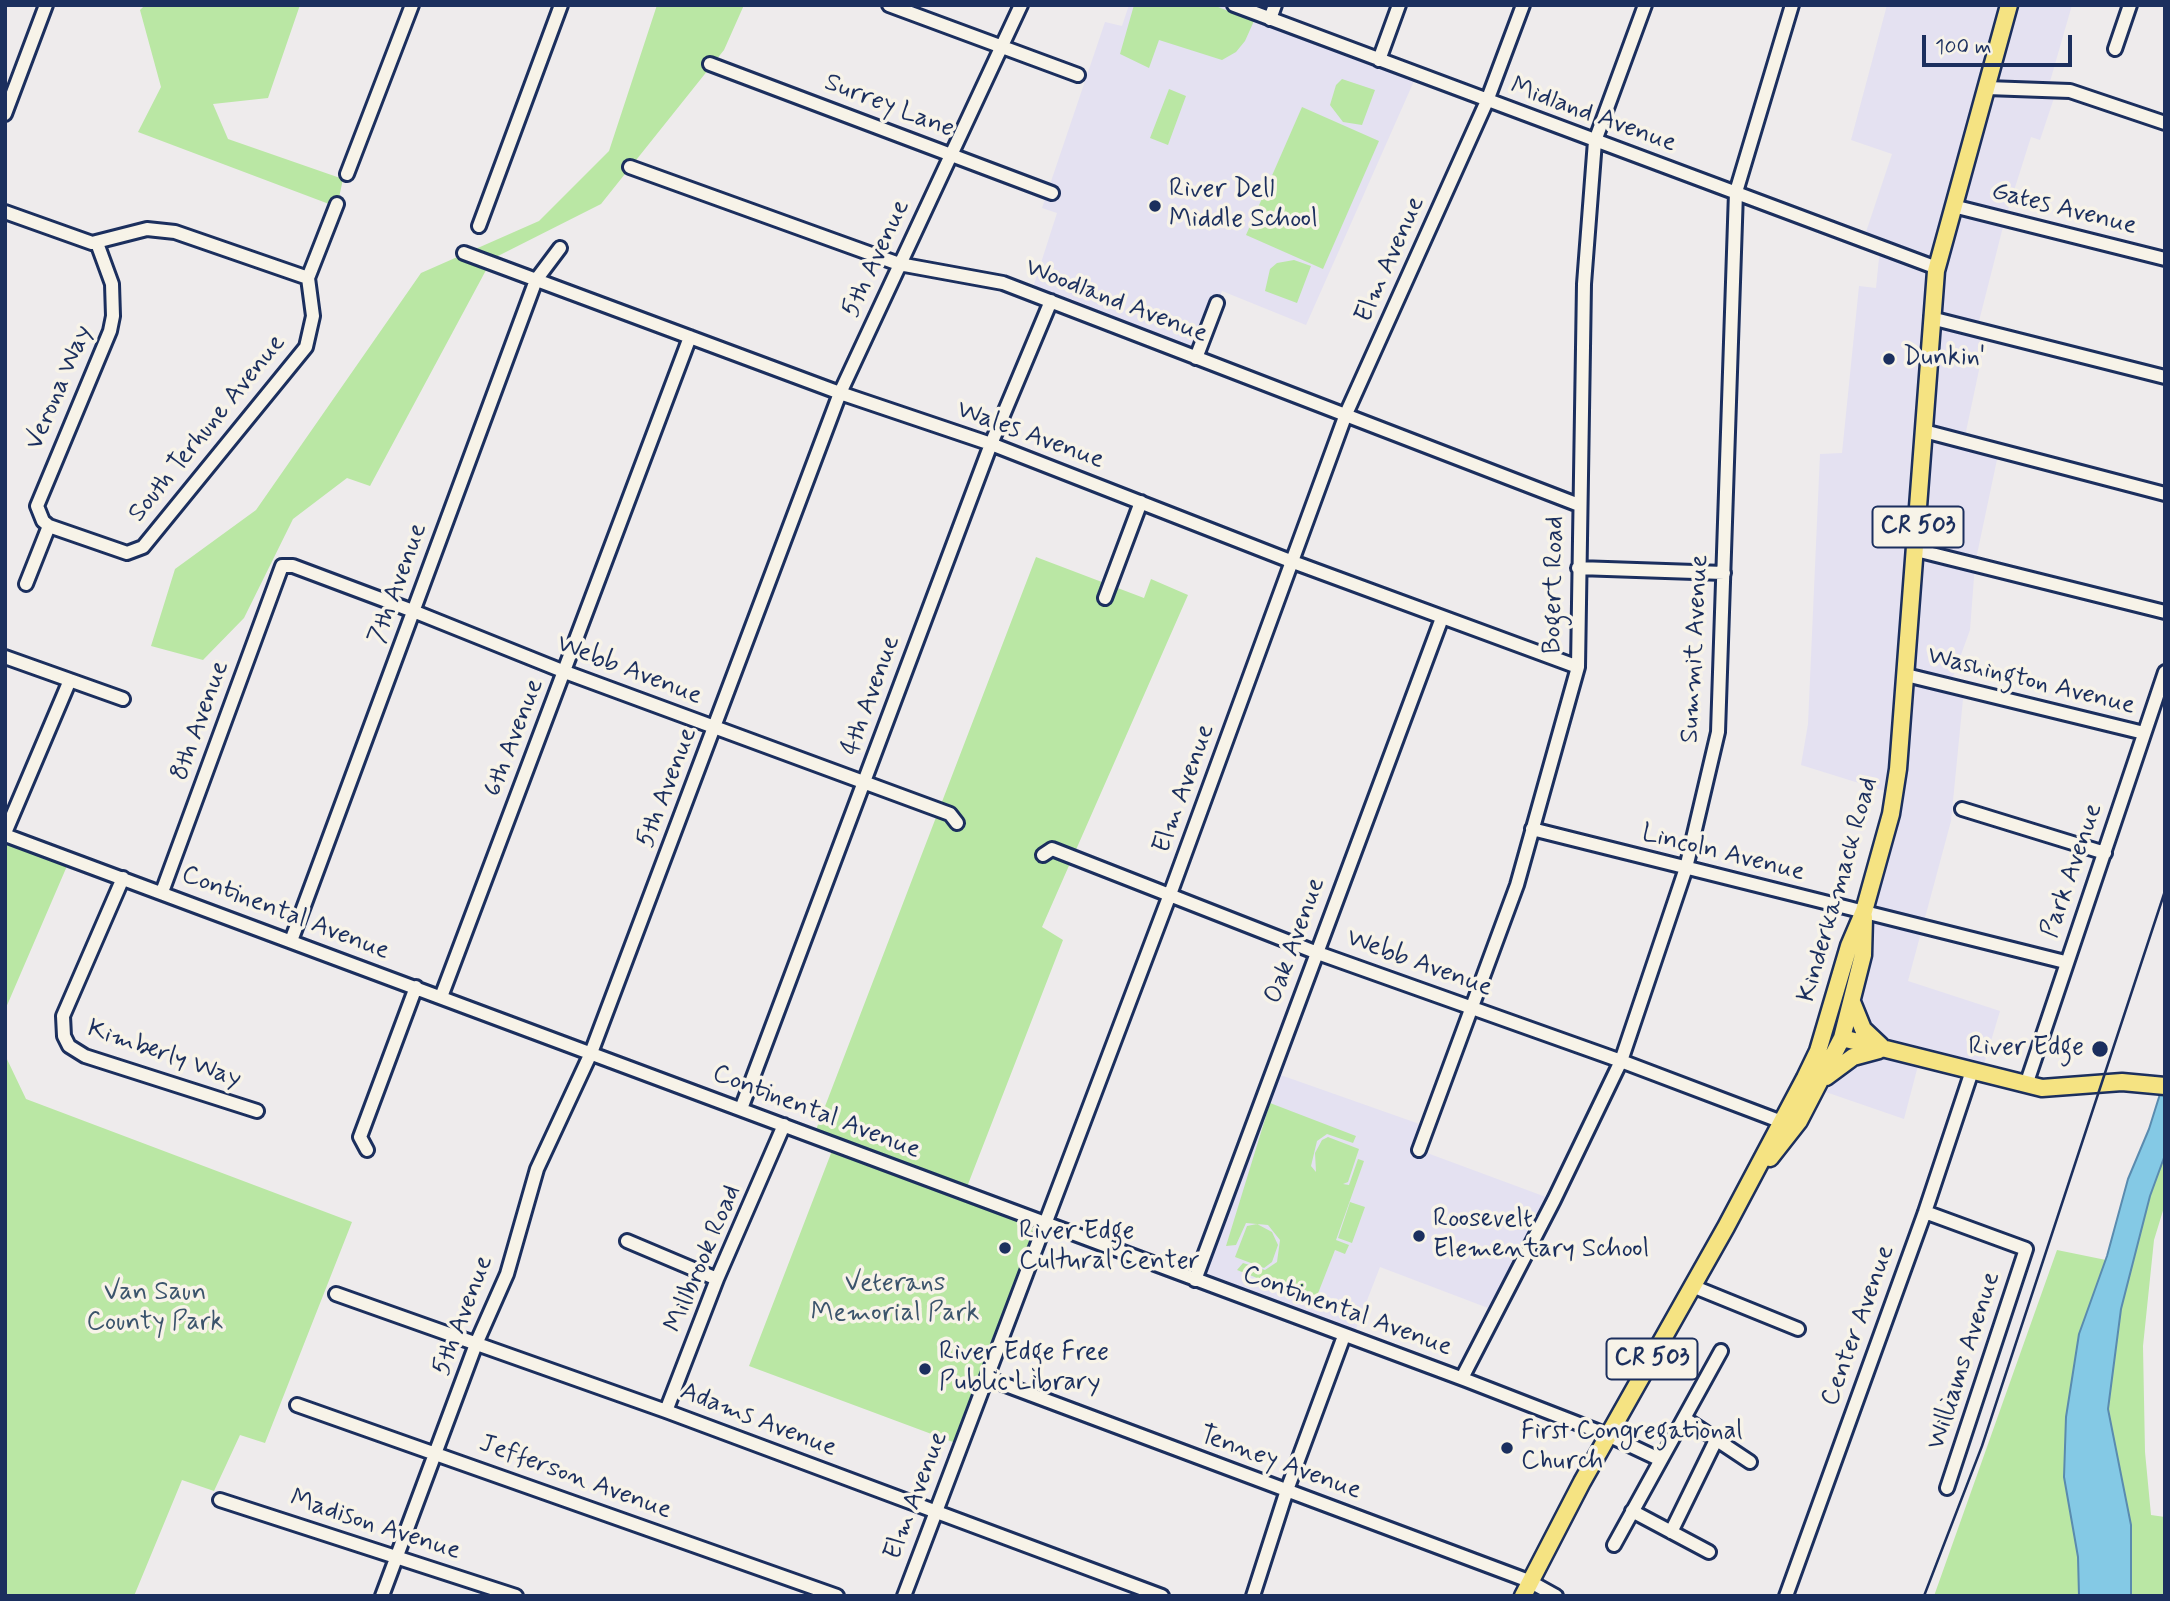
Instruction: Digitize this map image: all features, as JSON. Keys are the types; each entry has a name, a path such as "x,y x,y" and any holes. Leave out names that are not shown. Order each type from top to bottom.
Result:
{"main road":[{"name":"Kinderkamack Road","path":"1526,1589 1751,1181 1818,1051 1849,946 1864,911 1891,814 1906,675 1931,318 1937,268 2009,5"},
{"path":"1751,1181 1791,1134 1842,1038 1865,938 1864,911"},
{"path":"1852,1002 1863,1029 1886,1049"},
{"path":"1842,1038 2042,1088 2122,1082 2161,1085"},
{"path":"1821,1081 1853,1057 1886,1049"},
{"path":"1782,1122 1803,1111"}],"street":[{"path":"5,114 46,5"},
{"path":"347,174 412,5"},
{"path":"479,226 561,5"},
{"path":"889,5 1078,75"},
{"name":"5th Avenue","path":"382,1596 477,1343 507,1274 537,1169 592,1053 841,393 1021,5"},
{"name":"Midland Avenue","path":"1234,5 1937,268"},
{"path":"1270,19 1275,5"},
{"path":"1379,61 1399,5"},
{"name":"Elm Avenue","path":"904,1596 1043,1223 1169,897 1346,414 1487,101 1523,5"},
{"name":"Bogert Road","path":"1419,1150 1517,885 1577,667 1584,284 1595,141 1645,5"},
{"name":"Summit Avenue","path":"1462,1378 1554,1200 1620,1060 1686,868 1718,732 1735,192 1792,5"},
{"path":"2115,49 2130,5"},
{"name":"Surrey Lane","path":"710,64 1052,193"},
{"path":"1987,88 2070,91 2165,123"},
{"name":"Woodland Avenue","path":"630,167 899,264 1003,283 1579,505"},
{"name":"South Terhune Avenue","path":"49,526 119,553 143,547 306,347 313,316 308,278 337,204"},
{"name":"Gates Avenue","path":"1953,206 2165,259"},
{"path":"5,212 80,242 97,243 133,231 161,229 308,278"},
{"name":"Verona Way","path":"49,526 39,514 38,499 110,331 113,316 112,284 97,243"},
{"name":"7th Avenue","path":"291,941 536,280 560,248"},
{"name":"Wales Avenue","path":"464,253 841,393 990,444 1293,562 1577,667"},
{"name":"4th Avenue","path":"741,1109 990,444 1051,301"},
{"path":"1196,358 1217,303"},
{"path":"1931,318 2165,377"},
{"name":"6th Avenue","path":"441,997 690,337"},
{"path":"1924,431 2165,494"},
{"path":"1104,598 1141,502"},
{"path":"26,584 49,526"},
{"path":"1916,550 2165,612"},
{"name":"Webb Avenue","path":"282,566 293,566 565,672 950,814 957,823"},
{"name":"8th Avenue","path":"162,892 282,566"},
{"path":"1578,568 1724,573"},
{"name":"Oak Avenue","path":"1195,1280 1315,952 1442,618"},
{"path":"5,657 123,699"},
{"name":"Park Avenue","path":"2026,1085 2065,962 2105,853 2165,671"},
{"name":"Washington Avenue","path":"1906,675 2144,733"},
{"path":"5,834 70,680"},
{"path":"1962,808 2105,853"},
{"name":"Lincoln Avenue","path":"1532,829 2065,962"},
{"name":"Continental Avenue","path":"5,834 1462,1378 1610,1436 1661,1460"},
{"name":"Webb Avenue","path":"1043,855 1052,849 1315,952 1620,1060 1782,1122"},
{"name":"Kimberly Way","path":"123,878 63,1016 64,1036 69,1045 85,1056 257,1111"},
{"path":"367,1150 360,1137 415,987"},
{"name":"Center Avenue","path":"1786,1596 1972,1071"},
{"name":"Millbrook Road","path":"666,1411 717,1279 784,1125"},
{"name":"Williams Avenue","path":"1924,1212 2026,1249 1947,1488"},
{"path":"627,1241 717,1279"},
{"path":"1692,1286 1798,1329"},
{"name":"Adams Avenue","path":"336,1294 666,1411 1162,1596"},
{"path":"1253,1596 1287,1490 1345,1336"},
{"path":"1614,1545 1721,1352"},
{"name":"Tenney Avenue","path":"987,1378 1287,1490 1526,1589 1556,1596"},
{"name":"Jefferson Avenue","path":"297,1405 437,1452 837,1596"},
{"path":"1684,1418 1750,1462"},
{"path":"1671,1532 1716,1440"},
{"name":"Madison Avenue","path":"220,1500 516,1596"},
{"path":"1632,1511 1709,1552"}],"shaded area":[{"path":"1129,5 1230,5 1414,81 1306,325 1222,291 1196,358 1031,294 1057,213 1042,208 1105,22 1122,26"},
{"path":"1887,5 2072,5 2047,92 2054,98 2040,140 2031,137 2005,219 1977,329 1987,332 1964,441 1999,450 1975,564 1970,630 1950,685 1964,689 1951,821 1908,981 2000,1011 1981,1074 1920,1058 1904,1119 1817,1089 1867,1052 1852,1002 1894,794 1801,765 1808,724 1820,454 1842,453 1859,286 1876,288 1880,248 1863,241 1892,154 1851,140"},
{"path":"1272,1072 1428,1127 1419,1150 1554,1200 1496,1311 1380,1267 1352,1339 1195,1280"}],"green space":[{"path":"145,5 300,5 268,98 213,104 228,139 343,179 337,207 138,132 161,87 140,10"},
{"path":"657,5 744,5 724,50 601,204 492,259 370,486 347,478 293,519 244,618 203,660 151,646 175,569 256,510 421,273 539,221 609,151"},
{"path":"1134,5 1213,5 1254,21 1245,41 1236,52 1222,60 1159,40 1149,68 1120,54"},
{"path":"1342,79 1375,90 1362,125 1343,122 1330,105 1336,85"},
{"path":"1169,89 1186,96 1168,145 1150,138"},
{"path":"1302,107 1379,141 1323,269 1246,235"},
{"path":"1294,260 1311,266 1297,303 1265,291 1270,269 1277,263"},
{"name":"Veterans Memorial Park","path":"1036,557 1144,598 1151,579 1188,595 1042,927 1063,940 965,1192 1043,1221 961,1445 749,1366 835,1143 814,1135"},
{"path":"5,842 67,866 5,1010"},
{"name":"Van Saun County Park","path":"5,1055 26,1099 352,1222 265,1443 240,1435 214,1491 182,1480 134,1596 5,1596"},
{"path":"1270,1103 1356,1136 1353,1143 1327,1134 1317,1141 1311,1166 1316,1172 1315,1153 1322,1140 1328,1137 1359,1149 1348,1182 1343,1184 1349,1185 1358,1159 1364,1161 1336,1240 1349,1245 1345,1254 1335,1250 1315,1301 1237,1270 1243,1263 1265,1270 1277,1262 1280,1240 1268,1225 1246,1223 1236,1245 1226,1246"},
{"path":"2165,1155 2165,1204 2154,1240 2143,1346 2145,1452 2151,1515 2165,1517 2165,1596 2131,1596 2131,1525 2108,1409 2121,1309 2150,1196"},
{"path":"1350,1202 1365,1207 1352,1243 1338,1238"},
{"path":"1257,1224 1272,1232 1278,1245 1272,1262 1264,1268 1235,1257 1247,1226"},
{"path":"2057,1250 2106,1260 2079,1334 2064,1477 2078,1557 2079,1596 1934,1596"}],"water":[{"path":"2165,1078 2165,1155 2150,1196 2121,1309 2108,1409 2131,1525 2131,1596 2079,1596 2078,1557 2064,1477 2066,1417 2079,1334 2107,1256 2128,1179 2149,1129"}],"railway":[{"path":"1924,1596 1982,1446 2165,891"}],"place":[{"name":"River Dell Middle School","path":"1155,206"},
{"name":"Dunkin'","path":"1889,359"},
{"name":"River Edge","path":"2100,1049"},
{"name":"Roosevelt Elementary School","path":"1419,1236"},
{"name":"River Edge Cultural Center","path":"1005,1248"},
{"name":"River Edge Free Public Library","path":"925,1369"},
{"name":"First Congregational Church","path":"1507,1448"}]}
